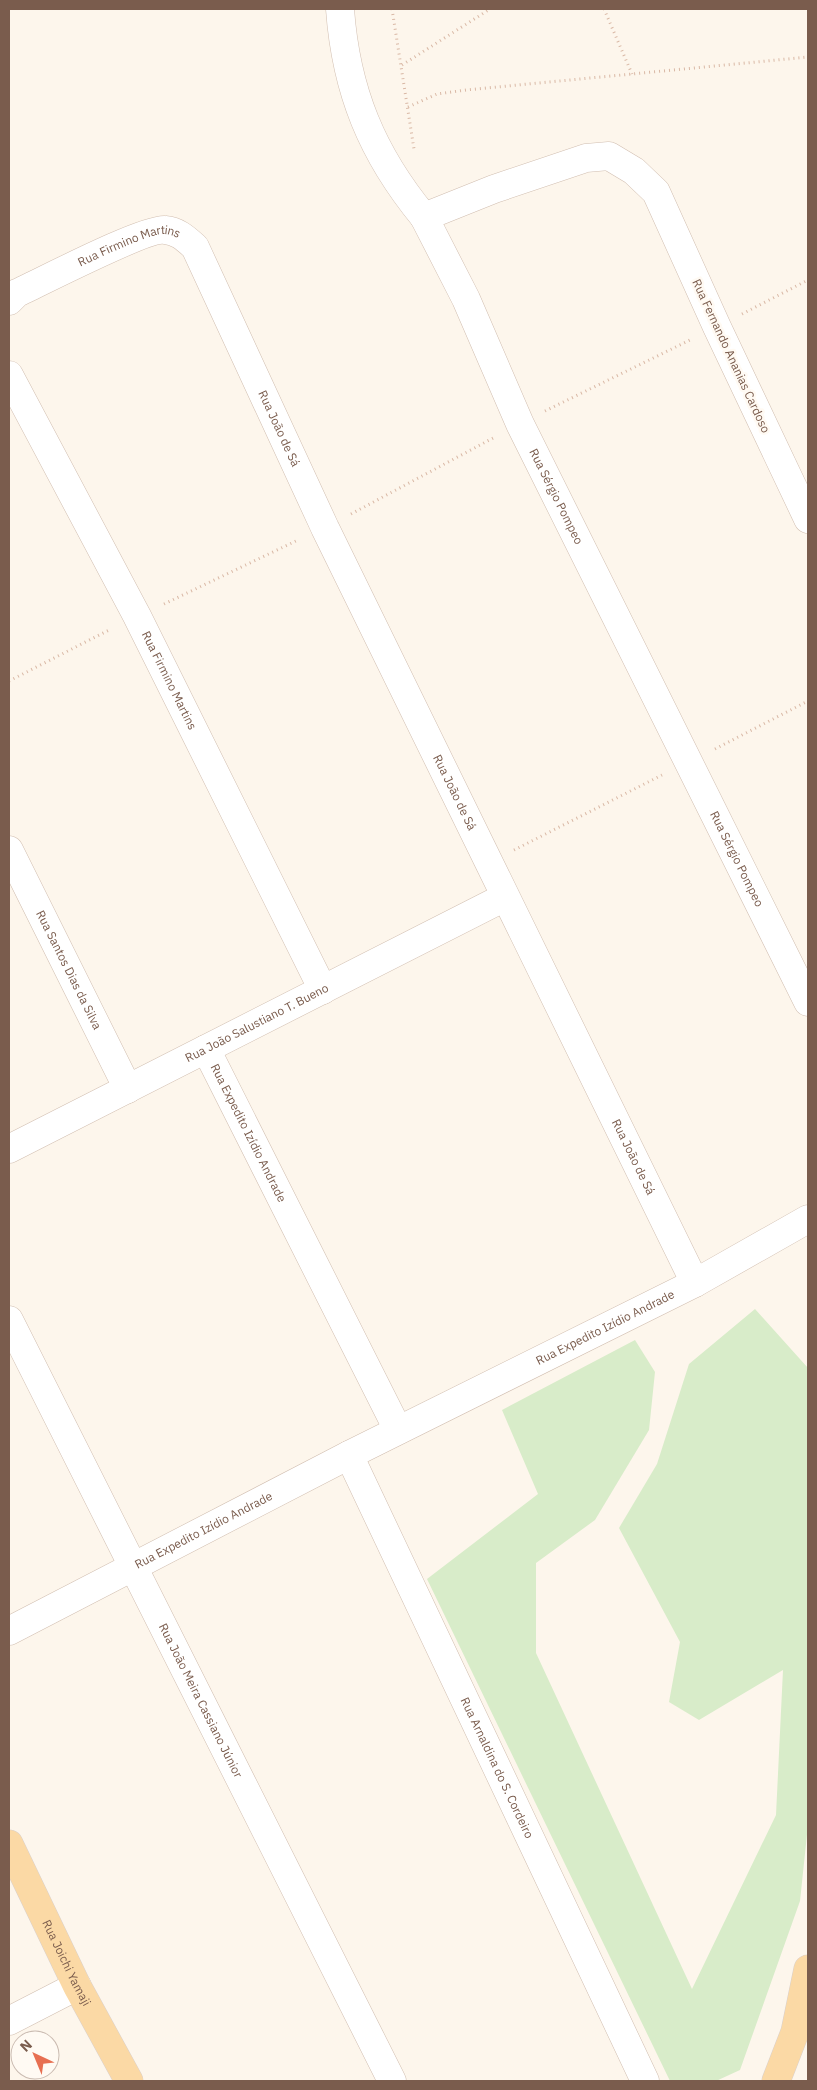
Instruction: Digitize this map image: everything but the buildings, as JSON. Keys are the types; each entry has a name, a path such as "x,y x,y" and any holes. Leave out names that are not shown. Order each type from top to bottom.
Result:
{"main road":[{"name":"Rua Joichi Yamaji","path":"9,1844 77,1986 128,2081"},
{"path":"776,2081 795,2032 808,1969"}],"street":[{"name":"Rua Sérgio Pompeo","path":"340,9 343,43 363,120 388,169 424,217 466,299 520,424 808,1002"},
{"name":"Rua Fernando Ananias Cardoso","path":"424,217 494,189 586,158 609,156 634,171 656,192 716,327 808,519"},
{"name":"Rua Firmino Martins","path":"9,301 17,293 133,239 163,229 178,233 195,247 221,300"},
{"name":"Rua João de Sá","path":"221,300 325,528 695,1283"},
{"name":"Rua Firmino Martins","path":"9,375 137,616 323,990"},
{"name":"Rua Santos Dias da Silva","path":"9,850 128,1089"},
{"name":"Rua João Salustiano T. Bueno","path":"9,1149 505,897"},
{"name":"Rua Expedito Izídio Andrade","path":"206,1049 398,1430"},
{"name":"Rua Expedito Izídio Andrade","path":"9,1631 398,1430 695,1283 808,1219"},
{"name":"Rua João Meira Cassiano Júnior","path":"9,1320 392,2081"},
{"name":"Rua Arnaldina do S. Cordeiro","path":"349,1455 645,2081"},
{"path":"9,2021 77,1986"}],"path":[{"path":"392,9 414,150 418,157"},
{"path":"402,65 490,9"},
{"path":"604,9 632,74"},
{"path":"408,107 437,94 466,90 808,57"},
{"path":"9,681 137,616 325,528 520,424 808,280"},
{"path":"489,863 808,701"}],"green space":[{"path":"755,1309 808,1368 808,1825 800,1901 740,2070 716,2081 670,2081 427,1579 538,1494 502,1410 635,1340 655,1372 649,1430 595,1520 536,1563 536,1653 692,1989 776,1815 783,1670 699,1720 669,1702 680,1642 619,1528 657,1464 689,1364"}]}
